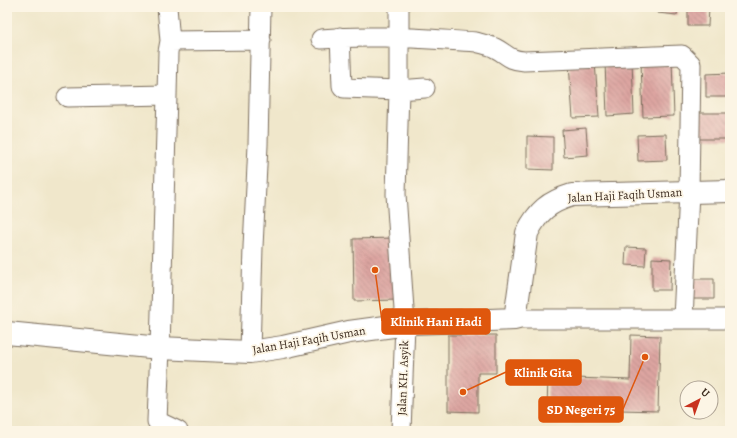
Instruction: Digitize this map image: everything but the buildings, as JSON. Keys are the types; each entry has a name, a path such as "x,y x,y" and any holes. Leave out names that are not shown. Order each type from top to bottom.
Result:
{"street":[{"path":"167,7 170,41 168,52 157,421 178,431"},
{"path":"252,351 253,247 262,7"},
{"name":"Jalan KH. Asyik","path":"399,7 400,90 396,194 405,324 401,431"},
{"path":"340,37 342,86 344,88 400,90 425,88"},
{"path":"321,39 340,37 399,37 476,42 496,48 514,60 524,62 682,55 691,64 689,192 683,319"},
{"path":"170,41 261,40"},
{"path":"67,97 167,95"},
{"name":"Jalan Haji Faqih Usman","path":"7,333 160,348 252,351 283,347 349,332 405,324 515,319 527,233 546,206 559,199 572,195 730,191"},
{"path":"515,319 730,319"}],"place":[{"name":"Klinik Hani Hadi","path":"375,270"},
{"name":"SD Negeri 75","path":"645,357"},
{"name":"Klinik Gita","path":"463,392"}]}
